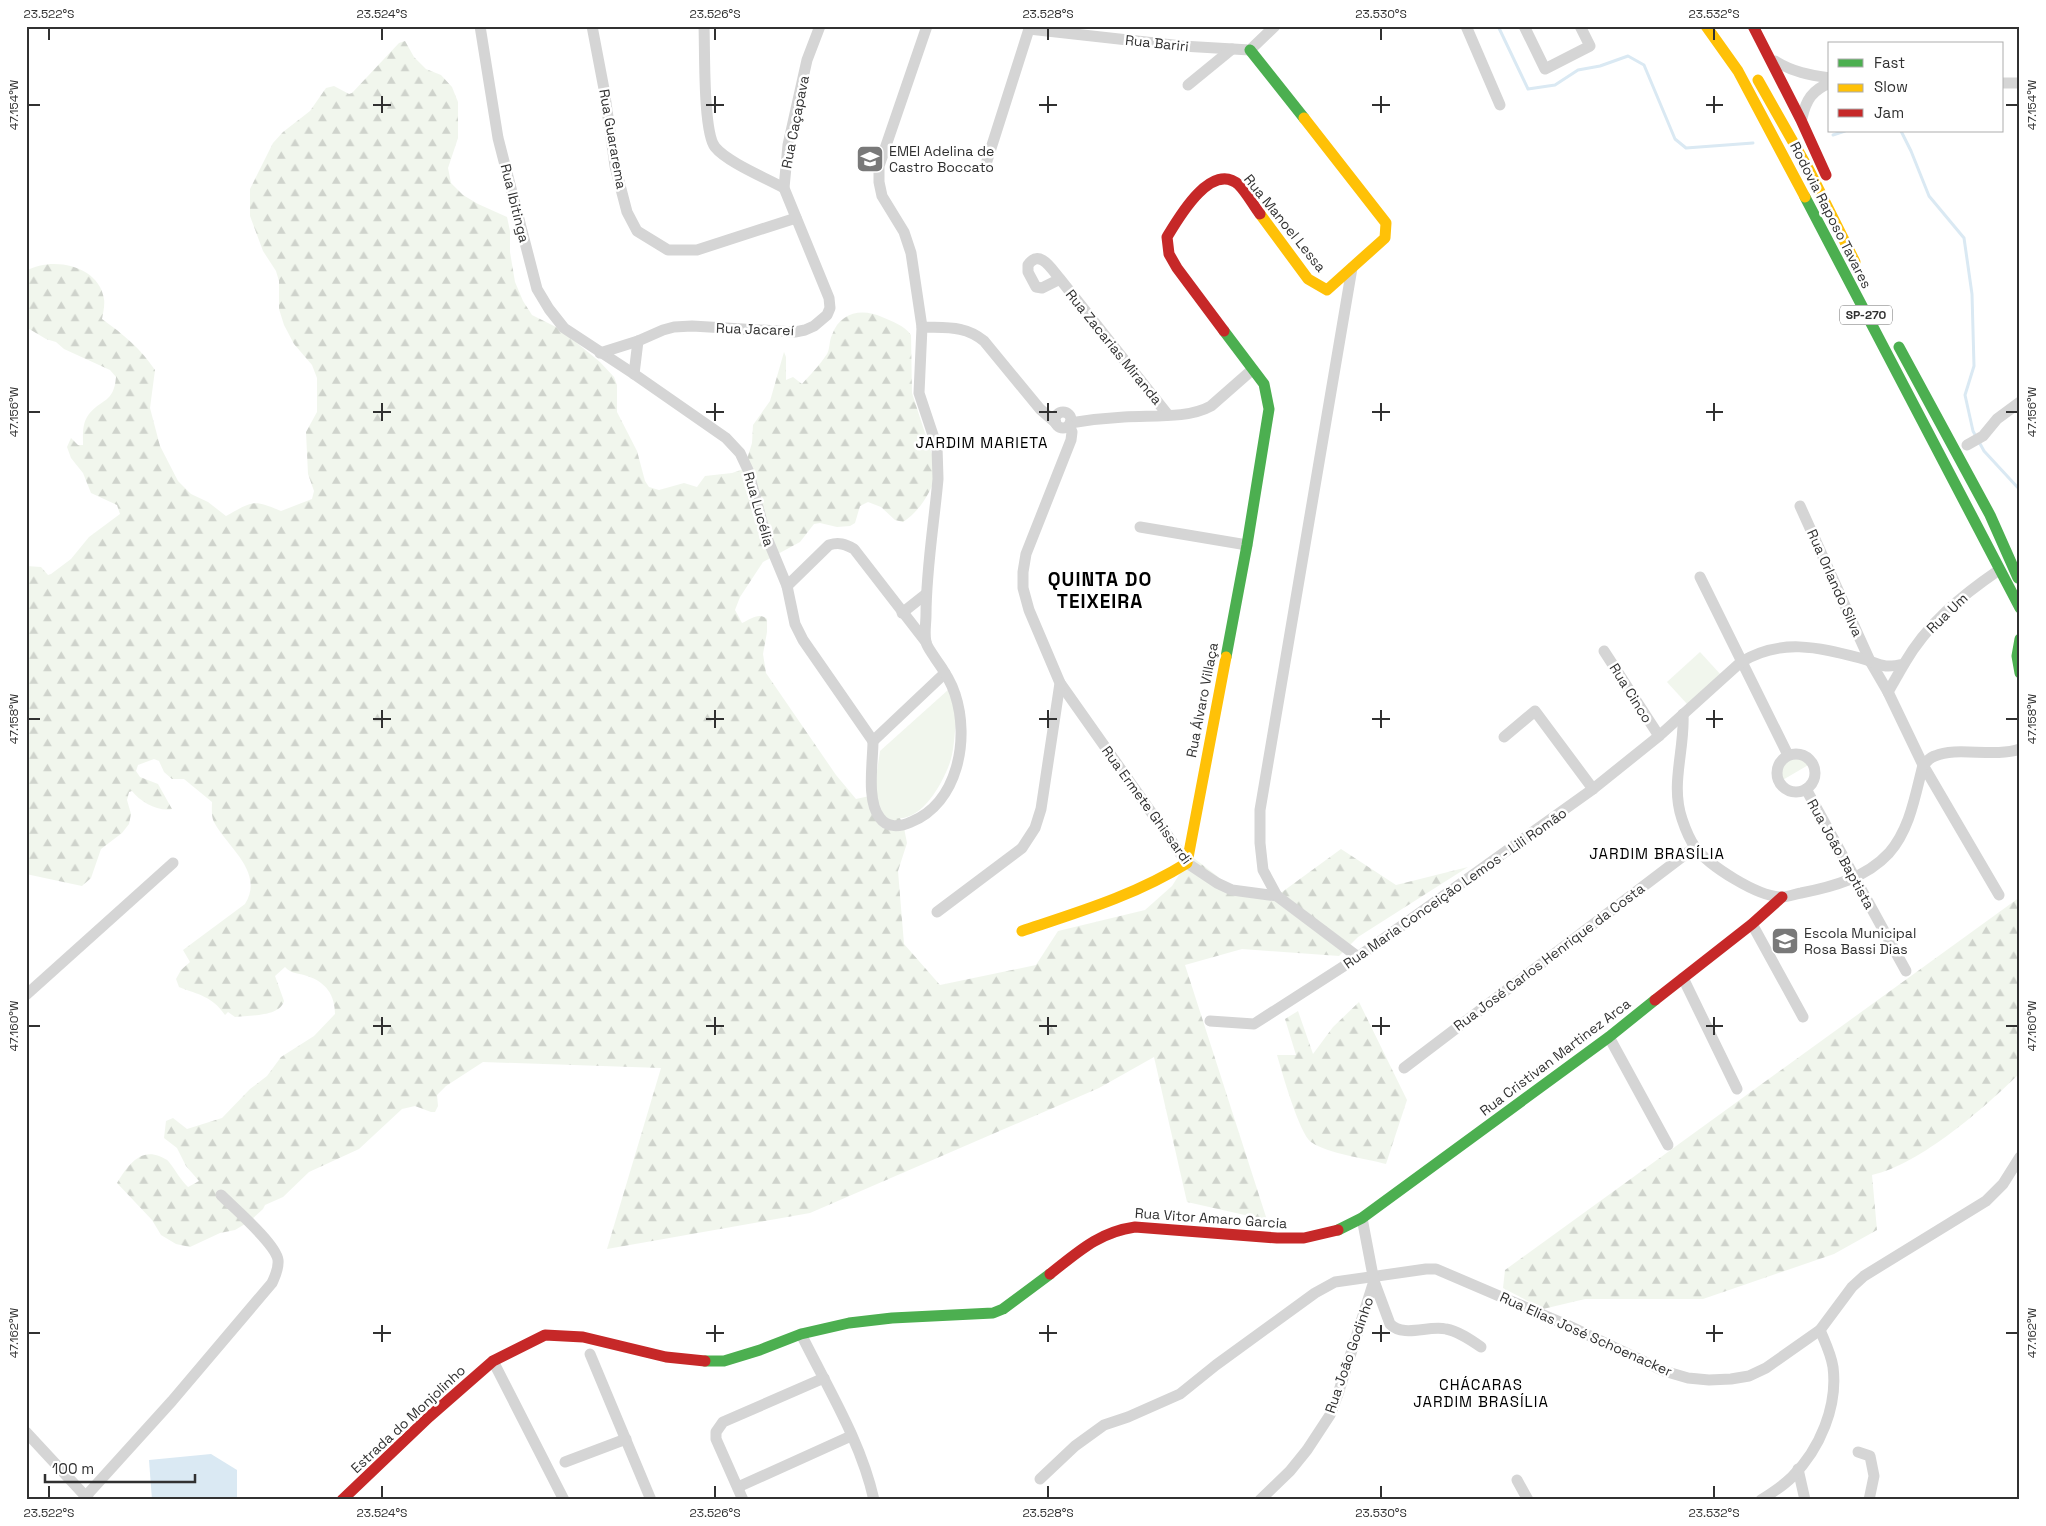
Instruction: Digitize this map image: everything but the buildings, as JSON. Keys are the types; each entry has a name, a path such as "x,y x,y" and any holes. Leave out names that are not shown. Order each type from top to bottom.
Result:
{"main road":[{"name":"Rodovia Raposo Tavares","path":"1706,26 1738,71 1769,128 2020,608"},
{"path":"1753,26 1802,120"},
{"name":"Rua Manoel Lessa","path":"1250,50 1386,223 1385,238 1327,290 1319,288 1308,279 1239,185 1230,179 1223,178 1204,184 1167,237 1169,254 1177,268 1252,370"},
{"name":"Rodovia Raposo Tavares","path":"1753,72 1820,190 1860,272 1831,188 1802,120"},
{"name":"SP-270","path":"1894,337 1990,515 2020,582"},
{"name":"Rua Álvaro Villaça","path":"1186,863 1247,544 1270,409 1264,384 1252,370"},
{"path":"1990,515 2020,558"},
{"path":"2020,639 2017,656 2020,673"},
{"path":"1022,931 1138,892 1186,863"},
{"name":"Rua Cristivan Martinez Arca","path":"1338,1230 1362,1218 1609,1037 1752,924 1782,897"},
{"name":"Rua Vitor Amaro Garcia","path":"494,1360 530,1341 545,1336 583,1336 666,1357 695,1361 724,1361 760,1350 801,1334 869,1320 993,1313 1003,1309 1096,1240 1110,1232 1127,1228 1142,1226 1277,1238 1304,1238 1338,1230"},
{"name":"Estrada do Monjolinho","path":"342,1500 428,1417 494,1360"}],"street":[{"name":"Rua Ibitinga","path":"480,26 498,138 537,290 564,328 600,353"},
{"name":"Rua Guararema","path":"592,26 604,89 615,166 627,212 637,231 668,250 697,250 796,218"},
{"path":"704,26 707,115 711,142 716,149 736,162 784,188"},
{"name":"Rua Caçapava","path":"796,218 784,188 788,145 807,60 820,26"},
{"path":"926,642 926,594 938,479 938,461 936,447 919,393 922,327 911,253 904,232 882,196 879,166 927,26"},
{"path":"1250,50 1275,26"},
{"path":"1466,26 1500,105"},
{"path":"1524,26 1545,69 1590,46 1580,26"},
{"path":"986,164 1027,28"},
{"name":"Rua Bariri","path":"1027,28 1182,46 1250,50"},
{"path":"1188,85 1232,49"},
{"path":"1770,58 1789,70 1828,78"},
{"path":"2004,84 2020,83"},
{"path":"1802,120 1805,104 1809,98 1820,87 1828,84"},
{"name":"Rua Jacareí","path":"600,353 674,327 692,326 795,332 814,326 827,315 830,308 829,298 796,218"},
{"path":"1277,896 1263,870 1260,843 1260,810 1352,268"},
{"name":"Rua Zacarias Miranda","path":"1060,279 1168,415"},
{"path":"922,327 967,330 976,335 984,341 1040,409 1063,421 1189,414 1204,411 1252,370"},
{"path":"634,374 638,341"},
{"name":"Rua Lucélia","path":"600,353 634,374 726,438 740,453 748,470 765,533 787,586 796,624 803,640 873,740"},
{"path":"1969,444 1982,436 1997,419 2020,402"},
{"name":"Rua Ermete Ghissardi","path":"1063,421 1072,436 1028,547 1023,572 1024,588 1029,610 1060,683 1186,863 1217,884 1232,890 1277,896 1358,957"},
{"name":"Rua Orlando Silva","path":"1800,506 1870,661 1888,692 1923,765 1999,895"},
{"path":"1140,527 1247,544"},
{"path":"787,586 829,545 846,544 854,549 926,642 945,673 955,694 960,718 961,737 959,757 946,792 935,807 922,818 908,824 891,826 882,822 875,812 872,798 873,740 945,673"},
{"name":"Rua Um","path":"1888,692 1925,633 1939,617 1973,588 1999,570"},
{"path":"1700,577 1788,755"},
{"path":"902,613 926,594"},
{"name":"Rua Maria Conceição Lemos - Lili Romão","path":"1210,1021 1254,1024 1358,957 1593,789 1658,736 1741,662 1756,653 1788,646 1821,650 1870,661"},
{"name":"Rua Cinco","path":"1604,650 1658,736"},
{"path":"1870,661 1887,668 1904,664"},
{"path":"937,912 1022,848 1035,828 1041,809 1060,683"},
{"path":"1504,737 1536,711 1593,789"},
{"path":"1683,714 1684,737 1676,791 1682,819 1695,847 1718,868 1756,891 1782,897 1834,885 1854,878 1877,864 1889,853 1908,822 1923,765 1933,756 1945,752 2005,753 2020,749"},
{"path":"1800,753 1805,755 1813,764 1814,780 1806,789 1799,792 1791,791 1784,788 1778,782 1777,769 1783,758 1800,753"},
{"name":"Rua João Baptista","path":"1806,789 1906,971"},
{"name":"Rua José Carlos Henrique da Costa","path":"1404,1068 1695,847"},
{"path":"26,995 173,863"},
{"path":"1752,924 1803,1017"},
{"path":"1683,978 1737,1090"},
{"path":"1609,1037 1668,1145"},
{"name":"Rua Elias José Schoenacker","path":"1040,1479 1075,1446 1104,1425 1128,1417 1180,1394 1216,1365 1315,1293 1335,1282 1374,1278 1426,1268 1448,1273 1567,1325 1664,1371 1688,1378 1708,1380 1748,1376 1766,1368 1820,1330 1852,1287 1880,1266 1986,1201 2002,1184 2020,1157"},
{"path":"26,1432 88,1498 272,1283 278,1270 278,1259 273,1248 221,1195"},
{"name":"Rua João Godinho","path":"1260,1500 1290,1471 1308,1450 1330,1415 1374,1278 1362,1218"},
{"path":"1374,1278 1390,1324 1395,1329 1402,1331 1438,1327 1450,1329 1481,1346"},
{"path":"1761,1500 1778,1489 1798,1469 1824,1428 1833,1394 1832,1366 1830,1354 1820,1330"},
{"path":"801,1334 824,1378 864,1466 871,1499"},
{"path":"590,1354 651,1500"},
{"path":"494,1360 564,1500"},
{"path":"744,1500 716,1439 719,1426 723,1422 824,1378"},
{"path":"738,1487 851,1436"},
{"path":"565,1462 626,1439"},
{"path":"1858,1452 1870,1456 1874,1476 1869,1500"},
{"path":"1798,1469 1805,1500"},
{"path":"1517,1480 1528,1500"}],"green space":[{"path":"405,41 414,57 426,69 441,75 452,87 458,102 458,138 448,168 451,183 463,195 507,217 515,282 523,301 532,315 560,329 600,362 614,377 617,385 617,412 637,451 645,481 649,487 659,490 684,483 697,487 705,476 732,473 744,469 752,443 753,425 770,401 784,352 786,357 786,380 793,377 802,384 827,354 831,337 840,321 852,314 874,314 898,324 911,335 912,393 937,470 925,499 915,512 903,522 895,520 881,507 868,502 860,506 855,523 850,526 837,527 820,523 814,524 800,542 763,562 740,597 735,610 742,623 758,616 767,619 763,654 766,673 836,775 856,799 874,795 898,813 907,843 898,871 904,944 940,985 1036,965 1058,931 1145,910 1172,886 1191,856 1234,889 1278,895 1341,849 1396,885 1468,867 1358,937 1339,956 1242,949 1185,965 1267,1220 1187,1202 1154,1057 1099,1088 810,1213 607,1249 661,1068 483,1062 446,1086 437,1095 438,1106 435,1112 415,1106 402,1109 359,1149 309,1172 283,1197 265,1205 250,1221 235,1230 220,1233 190,1247 176,1244 161,1235 152,1220 117,1183 134,1161 139,1157 152,1154 168,1161 188,1187 199,1181 186,1166 177,1148 164,1138 166,1121 173,1118 187,1129 222,1118 250,1089 267,1076 281,1057 314,1036 335,1014 335,1007 328,990 319,982 292,972 285,967 275,976 284,1001 277,1010 270,1013 235,1017 228,1012 225,1015 210,1000 179,987 176,979 181,970 190,962 183,950 245,904 250,892 250,881 242,860 214,822 212,802 184,779 172,779 164,772 159,761 154,759 138,765 136,771 140,777 158,784 172,809 156,808 135,795 132,791 129,792 127,800 131,814 129,824 122,833 101,849 91,878 82,886 26,874 26,566 41,567 48,575 51,574 71,559 89,537 120,514 117,505 91,493 83,473 71,458 67,447 71,438 78,445 83,445 85,421 89,414 113,392 116,377 110,370 64,349 56,342 46,339 26,327 26,271 48,264 61,264 84,271 100,287 104,299 102,319 131,342 155,370 150,408 160,446 178,481 191,494 208,502 226,516 253,503 281,511 312,499 314,491 308,474 306,432 317,412 317,378 312,365 294,344 284,325 279,309 279,281 276,271 263,251 250,216 250,189 273,143 283,132 310,111 326,88 334,86 349,94 352,93 399,43"},
{"path":"1700,652 1721,675 1688,705 1667,682"},
{"path":"948,690 954,710 955,726 952,753 941,783 929,801 913,814 904,818 888,816 880,808 876,795 880,751"},
{"path":"1798,755 1805,757 1810,764 1781,781 1779,772 1783,762 1785,759"},
{"path":"2020,897 2020,1073 1970,1118 1931,1147 1891,1169 1872,1175 1877,1230 1834,1254 1703,1299 1585,1299 1543,1309 1503,1288 1505,1270"},
{"path":"1359,1002 1407,1100 1386,1164 1337,1153 1311,1142 1296,1115 1277,1055 1296,1055 1285,1019 1298,1011 1313,1054 1333,1027"}],"shaded area":[{"path":"211,1454 237,1470 237,1500 152,1500 149,1460"}],"waterway":[{"path":"1498,26 1528,89 1555,85 1578,70 1600,66 1628,56 1644,65 1675,139 1686,148 1753,143"},
{"path":"1833,135 1842,132"},
{"path":"1902,132 1929,196 1964,238 1972,294 1974,366 1965,395 1973,431 1984,451 2020,490"}],"traffic: fast":[{"path":"1250,50 1304,118"},
{"path":"1805,197 2020,608"},
{"path":"1224,331 1264,384 1269,409 1247,545 1226,657"},
{"path":"1899,347 1990,515 2018,578"},
{"path":"2020,639 2017,656 2020,673"},
{"path":"1338,1230 1362,1218 1609,1037 1655,1000"},
{"path":"705,1361 724,1361 760,1350 801,1334 849,1323 892,1318 993,1313 1003,1309 1050,1274"}],"traffic: slow":[{"path":"1706,26 1738,71 1805,197"},
{"path":"1758,80 1809,170 1855,262"},
{"path":"1260,214 1308,279 1327,290 1385,238 1386,223 1304,118"},
{"path":"1022,931 1127,894 1187,863 1226,657"}],"traffic: jam":[{"path":"1753,26 1801,120 1826,175"},
{"path":"1224,331 1177,268 1169,254 1167,237 1197,194 1218,180 1229,179 1239,185 1260,214"},
{"path":"1655,1000 1752,924 1782,897"},
{"path":"1050,1274 1100,1238 1110,1233 1135,1227 1277,1238 1304,1238 1338,1230"},
{"path":"342,1500 429,1417 493,1361 545,1335 583,1337 666,1357 705,1361"}],"place":[{"name":"EMEI Adelina de Castro Boccato","path":"870,159"},
{"name":"Escola Municipal Rosa Bassi Dias","path":"1785,941"}],"district":[{"name":"JARDIM MARIETA","path":"982,442"},
{"name":"QUINTA DO TEIXEIRA","path":"1100,590"},
{"name":"JARDIM BRASÍLIA","path":"1657,853"},
{"name":"CHÁCARAS JARDIM BRASÍLIA","path":"1481,1392"}]}
